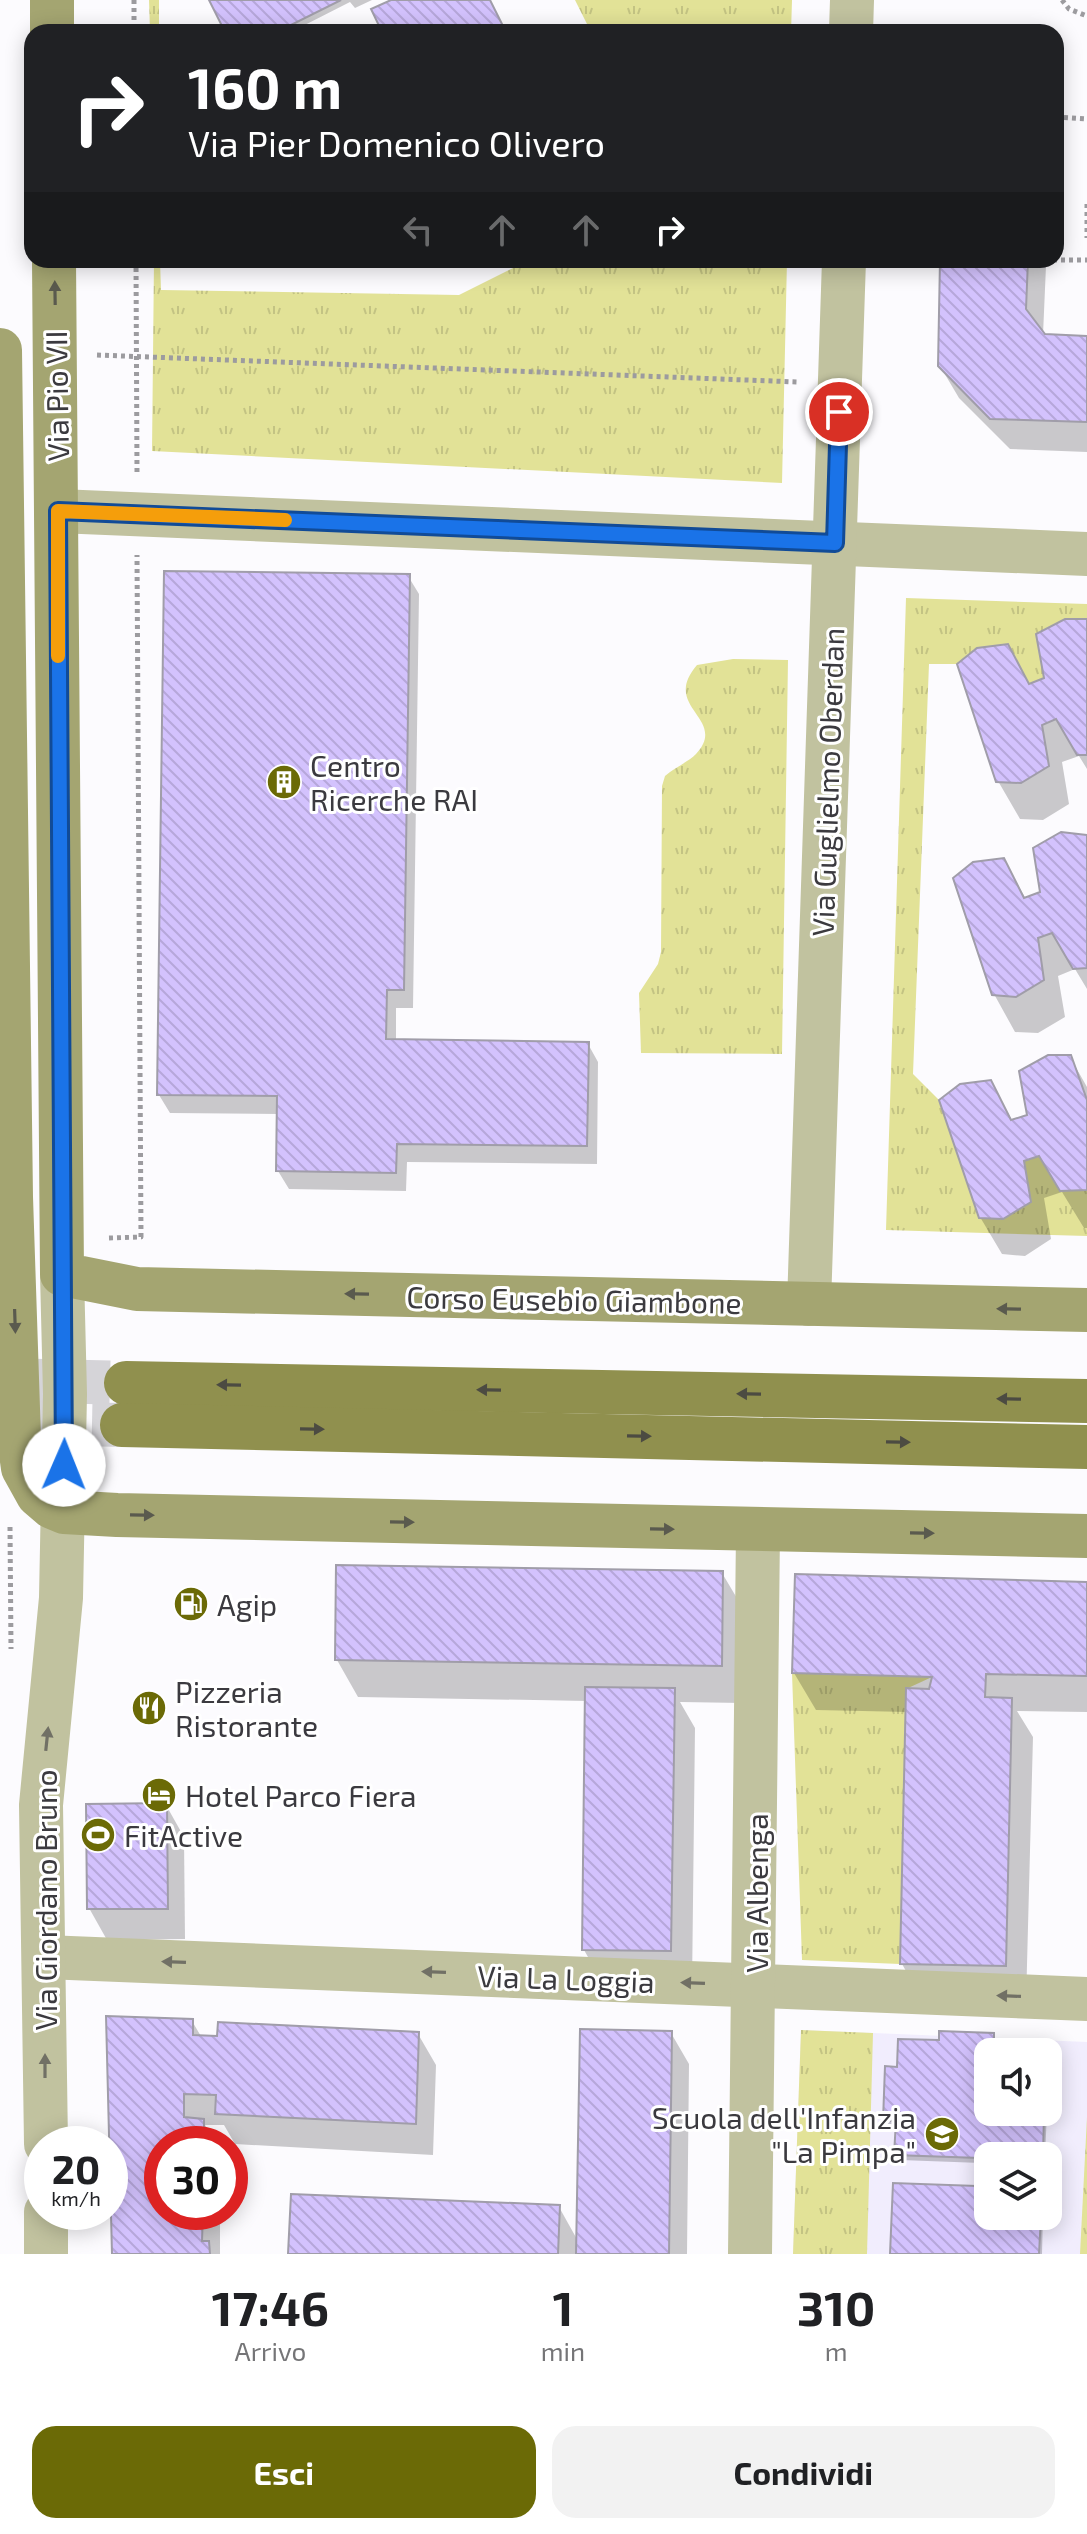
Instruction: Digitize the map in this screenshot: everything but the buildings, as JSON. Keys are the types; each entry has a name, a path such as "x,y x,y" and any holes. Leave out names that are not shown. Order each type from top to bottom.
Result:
{"main road":[{"path":"1087,1401 124,1404 1087,1447"}],"street":[{"path":"52,0 52,24"},
{"path":"851,24 852,0"},
{"name":"Via Pio VII","path":"54,268 64,1512"},
{"name":"Via Guglielmo Oberdan","path":"809,1304 844,268"},
{"name":"Via Pio VII","path":"0,350 11,1197 19,1439 23,1468 38,1495 64,1512"},
{"path":"58,511 1087,554"},
{"name":"Corso Eusebio Giambone","path":"62,1274 137,1289 1087,1310"},
{"path":"64,1512 758,1531 1087,1536"},
{"name":"Via Giordano Bruno","path":"46,2126 41,1805 61,1598 64,1512"},
{"name":"Via Albenga","path":"750,2254 756,1986 758,1531"},
{"name":"Via La Loggia","path":"45,1957 1087,1999"},
{"path":"46,2230 46,2254"}],"path":[{"path":"134,0 134,24"},
{"path":"1062,0 1069,9 1087,16"},
{"path":"1064,118 1087,119"},
{"path":"1087,204 1087,238"},
{"path":"1064,260 1087,260"},
{"path":"136,268 141,1237"},
{"path":"56,353 840,383"}],"shaded area":[{"name":"Scuola dell'Infanzia \"La Pimpa\"","path":"801,2030 992,2038 974,2038 974,2126 1062,2126 1062,2041 1087,2042 1087,2254 793,2254"}],"green space":[{"path":"149,0 159,0 159,24 150,24"},
{"path":"575,0 792,0 791,24 587,24"},
{"path":"154,268 160,268 161,290 459,295 513,268 787,268 782,483 152,451"},
{"path":"906,598 1087,604 1087,619 1065,619 1037,634 1044,678 1029,684 977,648 957,664 929,664 913,1074 939,1100 979,1218 1003,1219 1031,1202 1024,1161 1039,1156 1060,1191 1087,1190 1087,1236 886,1230"},
{"path":"733,659 788,660 782,1054 641,1053 639,993 658,964 661,952 662,786 665,776 693,757 704,742 705,731 686,692 688,680 697,665"},
{"path":"792,1673 932,1677 906,1689 900,1964 802,1960"},
{"path":"801,2030 873,2033 867,2254 793,2254"},
{"path":"1087,2117 1087,2254 1080,2254"}],"tunnel":[{"path":"0,1380 126,1383"},
{"path":"26,1423 122,1425"}],"slow traffic":[{"path":"58,656 58,511 285,520"}],"place":[{"name":"Centro Ricerche RAI","path":"284,782"},
{"name":"Agip","path":"191,1604"},
{"name":"Pizzeria Ristorante","path":"149,1708"},
{"name":"Hotel Parco Fiera","path":"159,1795"},
{"name":"FitActive","path":"98,1835"},
{"name":"Scuola dell'Infanzia \"La Pimpa\"","path":"942,2134"}],"route":[{"path":"64,1465 58,511 835,543 839,412"}]}
